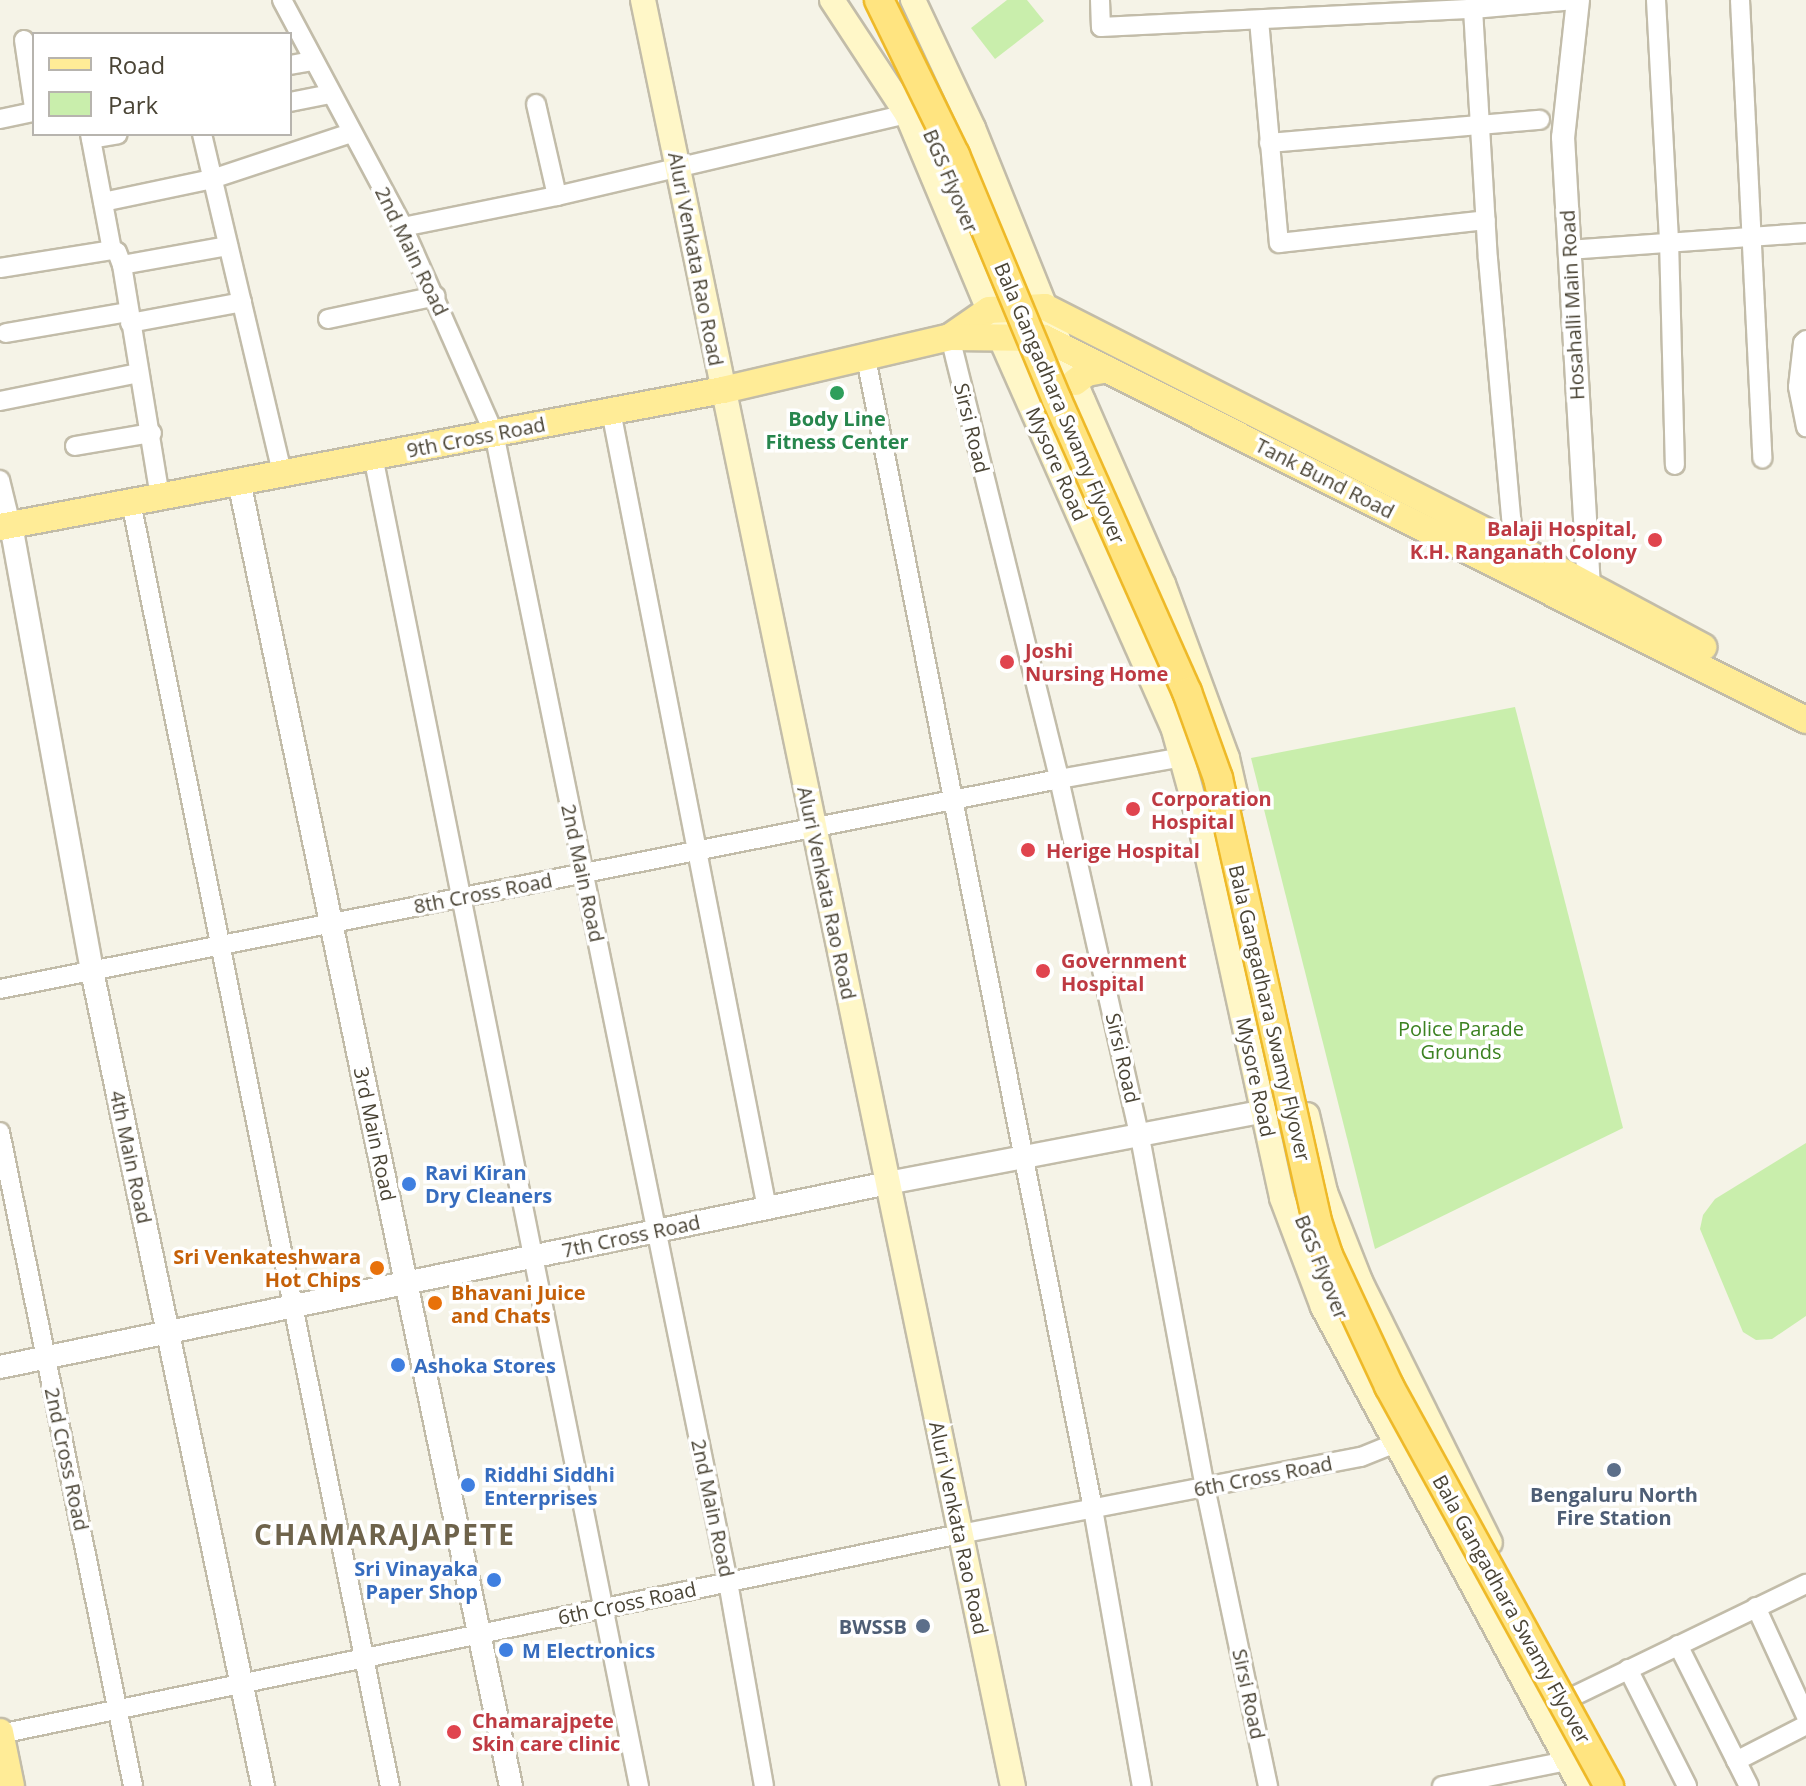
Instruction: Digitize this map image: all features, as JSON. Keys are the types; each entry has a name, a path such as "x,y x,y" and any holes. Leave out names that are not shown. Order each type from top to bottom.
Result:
{"highway":[{"name":"BGS Flyover","path":"864,0 873,11 949,172 1031,376 1172,692 1203,787 1302,1230 1408,1451 1592,1786"},
{"name":"Bala Gangadhara Swamy Flyover","path":"879,0 955,155 1105,510 1187,692 1218,778 1316,1218 1328,1255 1389,1386 1609,1786"}],"main road":[{"name":"Aluri Venkata Rao Road","path":"643,0 1013,1786"},
{"name":"Mysore Road","path":"832,0 907,114 1001,339 1153,675 1183,757 1263,1112 1296,1241 1323,1307 1581,1786"},
{"name":"Mysore Road","path":"913,0 973,128 1059,345 1163,584 1227,758 1325,1192 1360,1281 1513,1592 1619,1786"},
{"path":"950,337 989,310 1045,307 1513,545 1590,598 1806,703"},
{"name":"9th Cross Road","path":"5,526 723,390 950,337"},
{"name":"Tank Bund Road","path":"950,337 1044,338 1516,574 1590,598 1806,720"},
{"path":"1075,382 1087,373 1107,369"},
{"path":"0,1733 11,1786"}],"street":[{"name":"2nd Main Road","path":"282,0 403,227 494,433 728,1582 764,1786"},
{"path":"1100,0 1101,27 1259,20 1312,9 1473,9 1576,0"},
{"name":"Hosahalli Main Road","path":"1576,0 1563,137 1590,598"},
{"path":"1656,0 1669,240 1675,465"},
{"path":"1740,0 1762,458"},
{"path":"1473,9 1486,220 1516,574"},
{"path":"1259,20 1279,243 1486,220"},
{"path":"24,40 32,96"},
{"path":"292,65 312,61"},
{"path":"292,102 330,94"},
{"path":"536,104 557,196"},
{"path":"0,119 32,111"},
{"path":"403,227 678,169 907,114"},
{"path":"1269,143 1540,120"},
{"path":"103,202 212,179 351,133"},
{"path":"90,136 152,433 160,497"},
{"path":"202,136 282,473"},
{"path":"1568,250 1669,240 1806,233"},
{"path":"0,268 228,246"},
{"path":"328,319 436,296"},
{"path":"6,333 242,302"},
{"name":"Sirsi Road","path":"950,337 1059,779 1140,1137 1205,1487 1268,1786"},
{"path":"1806,340 1798,387 1806,427"},
{"path":"866,358 1093,1509 1142,1786"},
{"path":"0,401 139,373"},
{"path":"611,411 767,1208"},
{"path":"75,446 152,433"},
{"path":"373,456 459,898 606,1608 639,1786"},
{"path":"0,480 5,526"},
{"name":"3rd Main Road","path":"239,481 511,1786"},
{"path":"131,502 218,946 390,1786"},
{"name":"4th Main Road","path":"5,526 92,971 263,1786"},
{"name":"8th Cross Road","path":"0,989 954,799 1183,757"},
{"name":"7th Cross Road","path":"0,1367 888,1183 1140,1137 1304,1103"},
{"name":"2nd Cross Road","path":"0,1132 133,1786"},
{"name":"6th Cross Road","path":"0,1733 960,1534 1361,1457 1395,1443"},
{"path":"1572,1697 1806,1584"},
{"path":"1756,1607 1806,1716"},
{"path":"1678,1645 1749,1786"},
{"path":"1628,1669 1687,1786"},
{"path":"1736,1761 1806,1725"},
{"path":"1442,1786 1602,1754"}],"green space":[{"path":"1007,0 1027,0 1044,21 995,59 971,28"},
{"name":"Police Parade Grounds","path":"1515,707 1623,1128 1375,1249 1251,758"},
{"path":"1806,1143 1806,1316 1772,1339 1756,1340 1743,1332 1700,1229 1703,1215 1715,1199"}],"place":[{"name":"Body Line Fitness Center","path":"837,393"},
{"name":"Balaji Hospital, K.H. Ranganath Colony","path":"1655,540"},
{"name":"Joshi Nursing Home","path":"1007,662"},
{"name":"Corporation Hospital","path":"1133,809"},
{"name":"Herige Hospital","path":"1028,850"},
{"name":"Government Hospital","path":"1043,971"},
{"name":"Ravi Kiran Dry Cleaners","path":"409,1184"},
{"name":"Sri Venkateshwara Hot Chips","path":"377,1268"},
{"name":"Bhavani Juice and Chats","path":"435,1303"},
{"name":"Ashoka Stores","path":"398,1365"},
{"name":"Bengaluru North Fire Station","path":"1614,1470"},
{"name":"Riddhi Siddhi Enterprises","path":"468,1485"},
{"name":"Sri Vinayaka Paper Shop","path":"494,1580"},
{"name":"BWSSB","path":"923,1626"},
{"name":"M Electronics","path":"506,1650"},
{"name":"Chamarajpete Skin care clinic","path":"454,1732"}],"district":[{"name":"CHAMARAJAPETE","path":"385,1534"}]}
